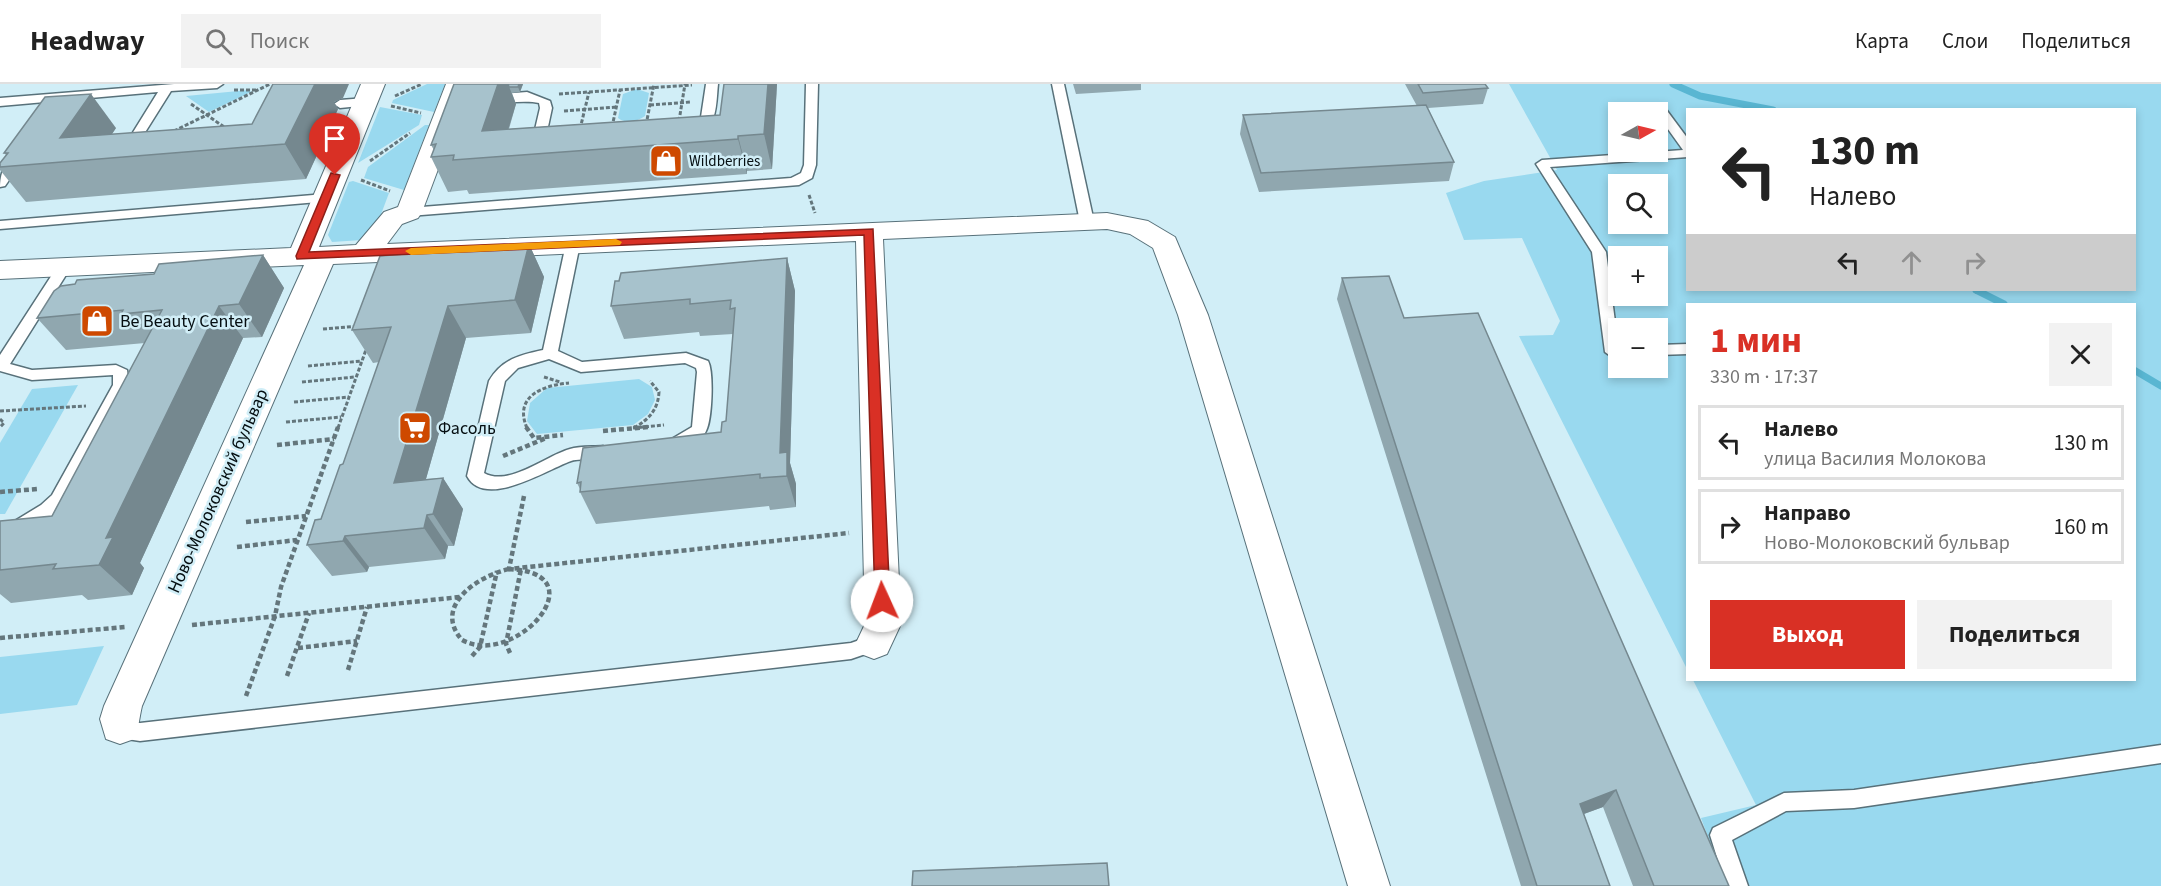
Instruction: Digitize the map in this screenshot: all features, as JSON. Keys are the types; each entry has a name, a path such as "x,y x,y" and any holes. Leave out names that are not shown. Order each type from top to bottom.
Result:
{"street":[{"path":"365,254 399,218 461,96"},
{"name":"Ново-Молоковский бульвар","path":"120,728 119,719 123,706 312,256 325,198 379,97"},
{"path":"0,270 1097,221 1138,226 1165,243 1192,315 1369,886"},
{"path":"869,231 883,624 874,643"}],"lane":[{"path":"0,102 168,90 217,84"},
{"path":"677,134 704,128 708,118 712,84"},
{"path":"399,218 794,182 807,175 810,165 812,84"},
{"path":"1058,84 1097,221"},
{"path":"140,151 132,147 133,142 168,90"},
{"path":"461,96 527,96 545,106 539,138 545,142 577,141"},
{"path":"340,104 379,97"},
{"path":"51,114 63,98"},
{"path":"1668,121 1686,145"},
{"path":"0,183 26,148"},
{"path":"1608,321 1599,252 1542,164 1686,153"},
{"path":"0,225 325,198"},
{"path":"550,354 573,244"},
{"path":"0,538 47,510 58,500 121,385 122,374 116,369 32,375 0,366 64,267"},
{"path":"1668,350 1686,349"},
{"path":"620,450 571,455 529,475 514,479 480,480 474,476 497,381 502,370 520,361 550,354 581,367 686,358 703,365 705,372 700,428 686,441 664,446"},
{"path":"120,728 127,732 140,732 238,721 851,651 874,643"},
{"path":"1737,886 1720,836 1784,802 1854,799 2161,754"}],"path":[{"path":"140,151 270,84"},
{"path":"379,97 422,84"},
{"path":"677,134 685,85"},
{"path":"545,106 558,94 694,85"},
{"path":"645,129 654,86"},
{"path":"168,90 235,134"},
{"path":"611,132 620,90"},
{"path":"577,141 589,92"},
{"path":"379,97 426,114 424,120"},
{"path":"650,105 710,100"},
{"path":"545,106 585,109 617,107"},
{"path":"668,121 708,118"},
{"path":"636,123 658,121"},
{"path":"602,125 624,124"},
{"path":"540,130 591,126"},
{"path":"368,163 414,131"},
{"path":"802,177 818,221"},
{"path":"356,178 396,194 386,219 399,218"},
{"path":"323,329 364,325"},
{"path":"238,721 275,616 281,586 368,343"},
{"path":"308,366 362,361"},
{"path":"592,432 634,428 652,415 657,408 660,392 650,380 641,376"},
{"path":"302,382 356,378"},
{"path":"572,383 545,385 526,403 522,412 526,430 534,438 572,434"},
{"path":"294,402 349,397"},
{"path":"0,411 111,404"},
{"path":"0,427 4,423 0,418 7,410"},
{"path":"286,422 341,417"},
{"path":"475,468 549,436"},
{"path":"277,445 334,440"},
{"path":"509,568 529,475"},
{"path":"246,522 306,516"},
{"path":"509,568 536,573 545,580 550,590 550,601 545,614 524,636 506,644 480,647 465,642 456,634 451,624 452,612 460,597 479,579 509,568 880,529"},
{"path":"237,547 297,540"},
{"path":"510,653 506,644 521,569"},
{"path":"472,656 480,647 497,572"},
{"path":"0,638 136,626 177,627 460,597"},
{"path":"348,670 367,607"},
{"path":"287,676 309,613"},
{"path":"297,648 357,641"}],"shaded area":[{"path":"427,84 445,84 434,112 392,103 393,100"},
{"path":"1509,84 2161,84 2161,886 1726,886 1701,818 1756,805 1694,681 2136,681 2136,303 1686,303 1686,667 1519,336 1553,335 1560,321 1522,238 1464,240 1446,193 1484,181 1557,170"},
{"path":"637,89 649,93 645,116 639,120 621,120 618,118 623,94"},
{"path":"249,90 251,92 209,112 186,96"},
{"path":"380,107 422,115 419,125 358,163"},
{"path":"425,125 429,125 404,190 364,178 368,167"},
{"path":"353,181 389,193 377,225 362,240 332,242 328,235 349,182"},
{"path":"639,379 652,387 655,400 648,414 633,425 537,434 527,421 530,403 547,388"},
{"path":"78,385 5,514 0,514 0,443 32,389"},
{"path":"104,646 77,705 0,714 0,657"}],"building":[{"path":"273,84 315,84 285,144 0,167 0,163 8,153 4,153 45,97 91,94 60,138 252,124"},
{"path":"454,84 498,84 482,131 720,115 724,84 768,84 764,134 738,136 738,139 453,160 454,155 431,157 436,144 431,145"},
{"path":"508,84 519,84 518,87 509,87"},
{"path":"1418,84 1485,84 1488,88 1423,93"},
{"path":"1426,105 1454,162 1261,173 1243,115"},
{"path":"529,244 515,300 448,306 394,483 443,478 433,514 427,515 424,528 345,536 343,541 307,545 315,520 321,519 340,465 343,464 391,327 352,330 380,256"},
{"path":"263,255 239,304 219,306 106,538 113,537 99,565 53,569 56,564 0,570 0,521 52,516 162,310 121,314 123,310 37,318 54,291 61,286 75,284 77,280 154,274 159,264"},
{"path":"787,258 780,453 787,452 787,476 760,478 760,474 580,492 581,482 577,483 583,448 721,432 722,422 726,421 735,308 730,309 731,300 690,304 690,299 611,306 615,281 619,281 621,273"},
{"path":"1389,276 1404,318 1478,313 1729,886 1654,886 1616,790 1580,804 1610,886 1537,886 1342,278"},
{"path":"1107,863 1109,886 912,886 913,871"}],"waterway":[{"path":"1673,84 1700,96 1763,108"},
{"path":"1978,291 2002,303"},
{"path":"2136,371 2161,386"}],"slow traffic":[{"path":"411,251 616,242"}],"place":[{"name":"Wildberries","path":"666,161"},
{"name":"Be Beauty Center","path":"97,321"},
{"name":"Фасоль","path":"415,428"}],"route":[{"path":"335,175 301,256 869,231 882,601"}]}
